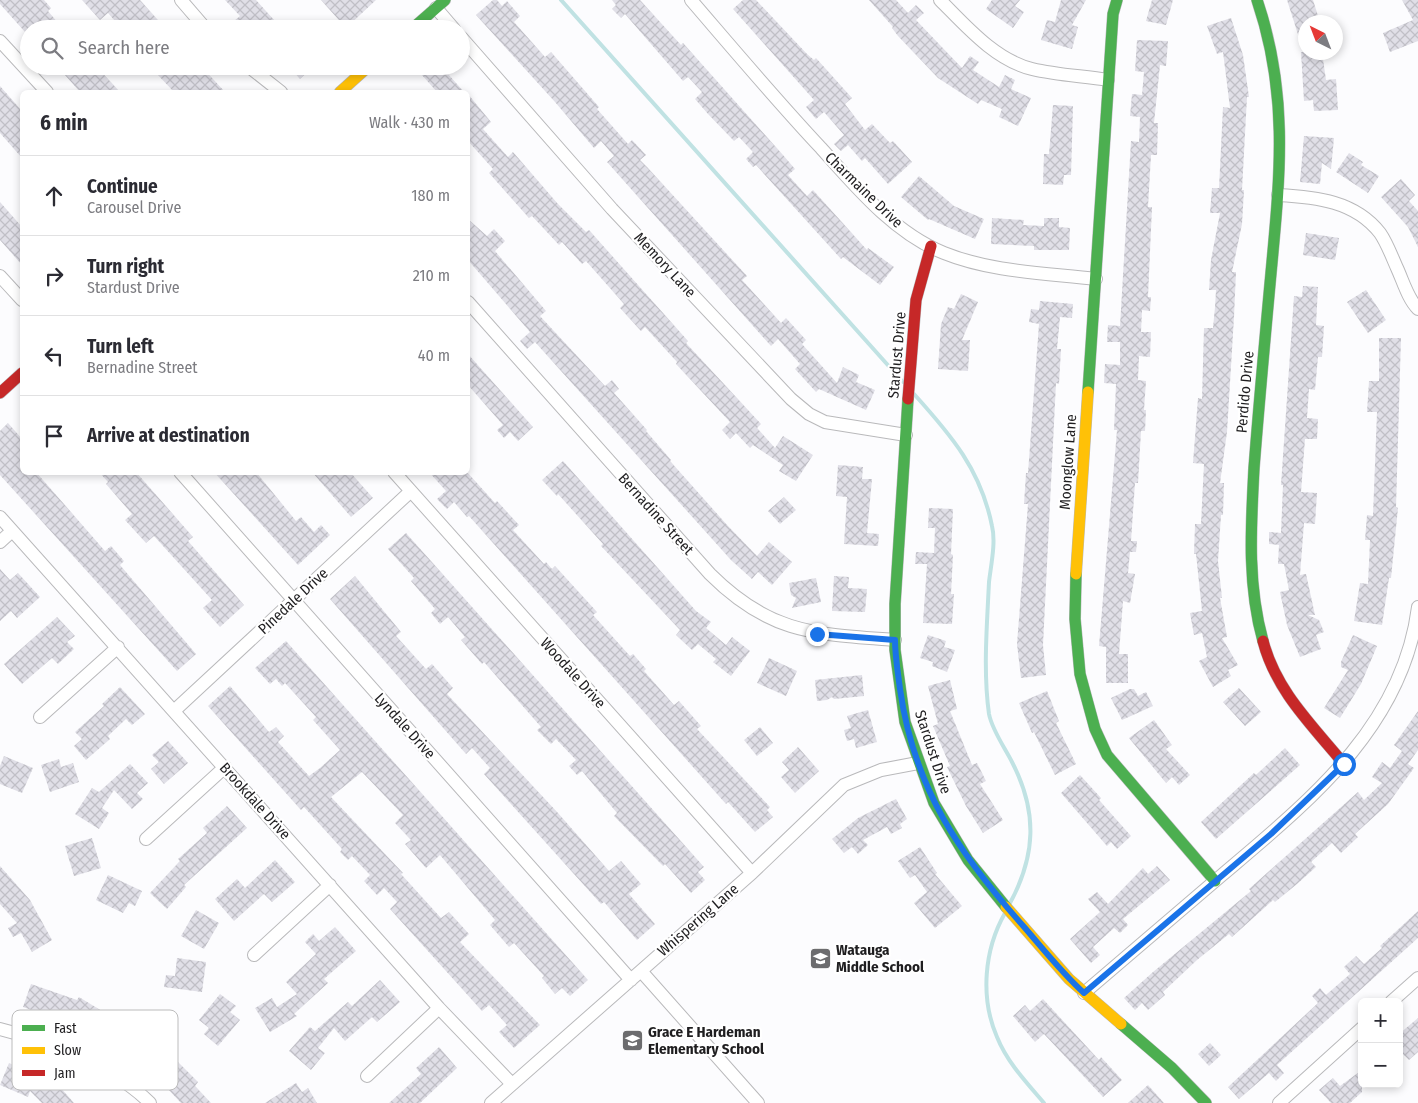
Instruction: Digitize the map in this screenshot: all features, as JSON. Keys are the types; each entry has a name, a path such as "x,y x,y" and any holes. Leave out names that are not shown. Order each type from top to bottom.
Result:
{"street":[{"path":"181,0 198,20"},
{"name":"Charmaine Drive","path":"691,0 851,181 901,228 931,246 981,265 1096,279"},
{"path":"940,0 970,31 996,51 1015,62 1031,68 1108,80"},
{"name":"Moonglow Lane","path":"1117,0 1113,14 1108,80 1078,533 1074,612 1079,671 1085,705 1095,732 1107,755 1216,881"},
{"name":"Perdido Drive","path":"1256,0 1271,43 1278,88 1278,196 1255,449 1250,531 1252,584 1257,619 1275,674 1289,697 1344,764"},
{"path":"422,20 440,4 449,20"},
{"path":"0,41 20,63"},
{"name":"Memory Lane","path":"470,47 612,209 791,399 809,414 825,422 906,435"},
{"path":"31,75 45,90"},
{"path":"259,75 278,90"},
{"path":"342,90 360,75"},
{"path":"1278,196 1309,197 1337,203 1356,211 1369,221 1381,234 1418,309"},
{"name":"Stardust Drive","path":"931,246 916,300 895,604 895,640 905,722 918,764 948,831 996,896 1069,979 1172,1068 1206,1103"},
{"path":"0,276 20,298"},
{"name":"Bernadine Street","path":"470,304 703,567 731,596 763,616 794,629 817,634 895,640"},
{"path":"0,393 20,375"},
{"name":"Lyndale Drive","path":"183,475 293,601 636,976 758,1103"},
{"name":"Woodale Drive","path":"397,475 752,873"},
{"name":"Pinedale Drive","path":"175,710 411,491"},
{"name":"Brookdale Drive","path":"0,517 175,710 439,1008 512,1084"},
{"path":"0,542 12,531"},
{"path":"1084,993 1271,834 1344,764 1386,702 1409,649 1418,607"},
{"path":"40,717 118,647"},
{"name":"Whispering Lane","path":"491,1103 752,873 844,784 881,770 918,764"},
{"path":"146,839 225,767"},
{"path":"254,955 330,885"},
{"path":"1396,998 1418,978"},
{"path":"367,1076 439,1008"},
{"path":"1279,1103 1358,1032"},
{"path":"134,1090 150,1103"}],"building":[{"path":"0,0 44,0 51,8 48,11 56,20 20,20 20,26 0,4"},
{"path":"82,0 140,0 158,20 114,20 108,13 100,20"},
{"path":"225,0 256,0 274,20 235,20 240,16"},
{"path":"321,0 376,0 355,20 339,20"},
{"path":"493,0 497,0 502,6 507,1 520,16 514,22 545,57 551,52 599,107 597,109 628,144 632,140 646,155 640,160 747,276 742,280 781,323 786,318 806,340 802,344 837,383 843,367 859,375 856,382 875,390 866,410 819,389 816,392 795,369 800,364 778,339 771,346 607,162 614,156 601,141 594,148 476,15"},
{"path":"612,0 640,0 681,45 683,43 795,169 788,175 807,196 813,190 867,250 868,248 894,267 880,285 843,257 841,259 756,165 753,167 746,159 753,152 739,137 734,141 708,114 695,99 702,92 688,77 683,81 625,14 621,18 612,9 616,5"},
{"path":"743,0 756,0 807,54 814,60 816,58 852,98 845,104 865,130 872,124 890,143 893,141 912,162 888,184 865,158 862,161 848,145 841,151 834,144 844,135 824,112 816,119 806,107 814,100 733,9"},
{"path":"869,0 896,0 908,13 916,5 924,13 916,20 962,68 970,56 979,62 973,70 999,87 1005,75 1015,80 1011,89 1031,98 1018,126 999,117 1002,109 981,100 978,104 938,78 898,36 893,27"},
{"path":"992,0 1020,0 1015,6 1024,12 1013,28 986,9"},
{"path":"1061,0 1086,0 1072,25 1078,27 1072,49 1041,40 1047,20 1055,22"},
{"path":"1152,0 1173,0 1166,25 1146,21"},
{"path":"1287,0 1313,0 1318,15 1298,15 1298,34"},
{"path":"1402,0 1418,0 1418,41 1390,52 1383,33 1413,20"},
{"path":"1231,18 1243,55 1249,97 1247,97 1242,224 1232,272 1236,272 1234,317 1227,432 1220,483 1224,483 1218,561 1222,598 1220,598 1227,637 1222,638 1238,665 1228,670 1231,676 1213,687 1199,661 1207,657 1202,633 1194,635 1190,613 1202,611 1196,554 1194,554 1195,524 1201,524 1204,464 1193,463 1198,398 1202,399 1204,328 1213,328 1215,307 1216,290 1209,290 1211,260 1220,213 1210,213 1212,188 1219,188 1223,107 1230,108 1223,52 1217,54 1207,26"},
{"path":"1137,40 1168,41 1166,66 1160,65 1154,123 1158,123 1157,155 1151,155 1148,207 1152,207 1148,297 1151,297 1150,311 1142,310 1141,332 1151,332 1150,357 1139,356 1138,380 1146,381 1145,431 1141,431 1138,483 1135,483 1131,541 1137,541 1136,552 1130,552 1128,573 1135,574 1130,603 1123,601 1119,654 1128,654 1128,683 1106,683 1106,647 1099,646 1117,430 1114,430 1116,384 1104,383 1105,364 1120,365 1120,342 1107,342 1108,325 1120,326 1131,141 1139,142 1140,117 1130,116 1132,94 1142,95 1144,72 1135,71"},
{"path":"1301,60 1323,60 1326,80 1336,79 1338,110 1314,111 1313,100 1304,101"},
{"path":"65,75 104,75 118,90 78,90"},
{"path":"158,75 209,75 223,90 172,90"},
{"path":"422,75 449,75 462,90 435,90"},
{"path":"0,86 20,109 20,156 0,133"},
{"path":"470,96 491,122 483,129 508,157 513,152 558,204 586,232 589,230 688,341 686,343 761,424 757,428 775,448 783,436 813,455 796,481 779,471 783,465 753,445 750,448 736,433 730,439 722,430 730,422 676,364 677,362 645,327 641,331 620,308 624,304 586,261 582,264 562,242 559,245 532,216 529,218 489,173 493,169 470,143"},
{"path":"1053,105 1073,106 1071,175 1064,175 1063,185 1043,184 1044,154 1049,154"},
{"path":"1304,136 1334,138 1331,169 1322,163 1320,184 1300,182"},
{"path":"1349,153 1363,162 1361,165 1379,176 1368,193 1336,172"},
{"path":"919,176 954,206 984,219 975,239 928,220 901,197"},
{"path":"1401,179 1415,195 1409,201 1418,211 1418,247 1408,227 1381,197"},
{"path":"0,202 20,225 20,263 0,240"},
{"path":"992,218 1024,220 1023,225 1044,226 1044,218 1059,218 1059,227 1070,228 1069,250 1034,250 1034,246 991,244"},
{"path":"470,221 487,236 494,229 505,241 495,251 546,311 540,316 605,386 612,380 619,389 614,393 647,430 670,461 728,526 757,556 769,542 792,562 772,585 758,572 752,579 731,560 535,342 527,349 520,341 530,332 470,262"},
{"path":"1306,233 1339,238 1335,260 1303,255"},
{"path":"1303,286 1318,287 1316,325 1324,326 1322,357 1318,357 1315,390 1309,389 1307,418 1318,419 1317,439 1305,439 1301,492 1317,493 1315,524 1304,523 1300,575 1306,574 1315,615 1308,615 1319,620 1324,632 1316,635 1321,649 1300,657 1287,625 1280,592 1289,590 1284,564 1278,564 1279,545 1269,544 1269,532 1281,533 1283,485 1281,485 1294,296 1302,297"},
{"path":"1366,290 1386,320 1368,333 1347,302"},
{"path":"961,294 978,302 962,340 970,340 968,371 938,369 941,324 948,307 954,309"},
{"path":"1040,301 1073,304 1072,318 1060,317 1057,349 1061,349 1059,384 1056,383 1043,645 1046,675 1021,678 1017,644 1028,504 1024,504 1039,324 1029,322 1031,309 1039,310"},
{"path":"1379,338 1401,338 1396,507 1398,508 1391,578 1389,578 1382,625 1354,621 1360,583 1368,584 1370,540 1365,540 1367,515 1373,516 1377,412 1367,412 1369,381 1379,381"},
{"path":"470,356 533,427 518,441 510,432 504,438 497,430 503,425 470,387"},
{"path":"8,423 20,437 20,475 39,475 105,551 111,546 124,561 120,565 196,654 177,671 0,475 0,431"},
{"path":"563,461 696,611 711,622 706,628 726,645 732,637 750,651 731,676 713,662 716,659 698,644 692,650 676,635 680,630 601,546 603,544 558,494 557,496 542,480"},
{"path":"838,465 863,467 862,479 872,479 867,533 879,534 878,546 844,544 847,497 836,496"},
{"path":"102,475 139,475 193,537 188,541 244,605 220,627 203,608 212,600 154,536 146,543 125,520 132,514 106,484 108,482"},
{"path":"217,475 258,475 296,521 301,517 314,532 321,525 330,535 298,565"},
{"path":"315,475 353,475 373,498 351,517"},
{"path":"432,475 470,475 495,503 497,501 519,525 513,530 544,564 546,562 552,569 555,566 597,612 593,615 630,656 633,654 646,669 644,671 674,705 679,701 701,726 697,729 770,807 767,810 773,817 755,832 728,802 726,804 469,516 467,517 454,502 447,509 437,499 446,491"},
{"path":"784,497 796,510 780,524 768,511"},
{"path":"929,508 953,509 951,594 954,594 952,624 923,623 927,564 915,564 916,552 934,553 935,528 928,528"},
{"path":"406,533 704,867 698,872 705,880 691,893 665,864 663,866 614,816 617,813 582,771 577,775 569,766 576,760 556,739 551,744 537,730 541,727 484,662 482,664 461,640 465,637 448,617 440,624 431,613 435,609 411,581 414,578 388,549"},
{"path":"0,569 10,580 18,573 40,597 17,618 11,611 0,621"},
{"path":"355,576 401,632 396,636 426,669 432,664 453,688 447,694 558,813 609,871 621,861 641,884 629,894 655,924 637,940 604,902 601,904 484,774 490,768 472,748 466,754 330,599"},
{"path":"834,576 849,577 848,588 867,589 865,612 832,611"},
{"path":"816,578 821,602 792,608 796,598 791,595 789,583"},
{"path":"57,617 75,636 67,642 74,649 58,664 52,658 22,684 4,664"},
{"path":"928,635 946,641 944,647 955,650 947,672 932,666 933,662 920,658"},
{"path":"1353,635 1377,646 1361,684 1340,718 1324,708 1348,670 1341,667 1341,662"},
{"path":"286,641 588,980 570,996 562,988 555,994 542,978 544,976 514,943 509,947 490,925 495,920 440,855 426,868 405,844 411,840 395,823 403,815 362,772 331,797 403,873 401,874 441,918 449,912 469,934 460,942 540,1025 514,1048 499,1032 507,1025 489,1005 482,1011 390,909 397,902 384,888 377,895 364,881 370,875 352,856 348,860 340,852 342,849 304,807 301,810 208,706 230,686 269,732 276,727 284,736 278,742 309,776 320,768 340,750 313,720 316,717 285,683 282,686 276,679 270,684 255,668"},
{"path":"769,658 797,671 786,696 757,683"},
{"path":"862,675 864,696 834,699 832,697 827,700 817,701 815,680"},
{"path":"950,680 957,709 950,711 972,765 977,763 986,781 980,784 1003,820 983,833 966,806 947,767 950,766 933,726 938,724 928,686"},
{"path":"120,687 145,714 132,725 126,719 108,736 110,739 86,760 74,746 82,739 75,732 104,706 102,704"},
{"path":"1239,688 1261,712 1245,726 1223,702"},
{"path":"1134,689 1138,696 1146,692 1153,706 1122,720 1111,698"},
{"path":"1047,691 1059,721 1056,723 1076,764 1055,775 1034,732 1032,733 1019,703"},
{"path":"868,710 877,742 856,748 854,739 847,741 844,730 851,728 847,716"},
{"path":"1418,711 1418,750 1408,764 1414,768 1388,804 1355,834 1358,837 1341,853 1332,843 1311,862 1316,867 1297,884 1275,902 1273,900 1232,937 1229,934 1197,960 1163,992 1165,995 1148,1010 1142,1003 1135,1010 1124,998 1251,891 1249,889 1358,792 1364,800 1382,783 1372,777 1382,762 1390,768 1402,751 1394,745"},
{"path":"1154,720 1172,745 1166,749 1190,775 1179,785 1172,777 1166,783 1129,738"},
{"path":"760,727 773,743 757,756 744,740"},
{"path":"168,741 188,763 164,784 151,769 159,762 152,755"},
{"path":"798,747 819,771 795,793 781,777 789,770 782,762"},
{"path":"1285,748 1300,765 1216,839 1201,822 1254,773 1256,775"},
{"path":"4,756 33,768 22,793 0,784 0,766"},
{"path":"59,759 61,767 73,763 79,782 50,792 41,765"},
{"path":"130,764 148,783 137,793 143,799 132,809 114,790 102,808 109,813 99,829 75,814 92,788 99,792"},
{"path":"1080,775 1131,836 1117,849 1111,842 1107,846 1061,793"},
{"path":"896,799 907,819 900,824 902,828 891,834 887,827 863,840 868,845 858,854 852,847 844,853 832,839 858,818"},
{"path":"227,806 247,828 184,885 186,887 167,909 150,893 180,861 178,859 207,833 203,828"},
{"path":"92,838 101,868 74,876 65,846"},
{"path":"920,847 937,873 935,874 962,906 935,928 914,903 927,892 915,875 910,878 898,861"},
{"path":"275,860 295,882 272,902 264,894 234,921 215,899 237,879 245,888"},
{"path":"0,866 30,900 52,940 32,952 21,933 13,937 8,928 17,923 0,904"},
{"path":"1157,866 1170,880 1123,919 1128,925 1120,933 1114,928 1093,947 1100,955 1091,963 1070,939 1100,912 1088,899 1097,892 1108,904 1143,868 1148,874"},
{"path":"108,875 142,891 135,906 129,903 123,913 96,900"},
{"path":"196,910 219,923 204,949 181,936"},
{"path":"1418,911 1418,938 1277,1065 1284,1073 1276,1081 1269,1073 1239,1099 1228,1087 1318,1003 1312,996 1320,988 1326,995 1350,974 1344,967 1356,956 1364,964 1382,948 1380,946"},
{"path":"335,927 356,951 324,979 328,983 294,1014 297,1016 270,1032 255,1008 272,998 277,1007 297,994 286,982 316,954 305,942 313,934 319,941"},
{"path":"177,958 206,962 202,992 164,987 166,975 175,976"},
{"path":"380,980 400,1002 377,1022 372,1017 345,1041 334,1028 318,1048 325,1053 311,1070 289,1051 310,1027 315,1031 348,1002 352,1006"},
{"path":"31,984 77,1000 79,997 100,1010 31,1010 23,1007"},
{"path":"220,994 236,1006 230,1012 240,1020 218,1046 204,1034 209,1028 199,1020"},
{"path":"1043,999 1099,1060 1101,1057 1122,1080 1103,1097 1044,1034 1035,1042 1013,1016 1025,1005 1030,1011"},
{"path":"1418,1018 1418,1052 1409,1060 1403,1054 1403,1031"},
{"path":"1210,1043 1221,1055 1209,1066 1198,1054"},
{"path":"439,1047 457,1068 420,1103 389,1103 421,1074 416,1068"},
{"path":"178,1062 198,1082 195,1086 211,1103 181,1103 169,1090 178,1090"},
{"path":"9,1063 12,1064 12,1090 63,1090 74,1103 42,1103 30,1091 28,1097 0,1085"},
{"path":"1358,1073 1358,1088 1362,1088 1362,1092 1350,1103 1331,1103 1319,1090 1333,1078 1340,1086"},
{"path":"296,1083 302,1092 308,1088 317,1103 265,1103"},
{"path":"1148,1085 1164,1103 1128,1103"}],"waterway":[{"path":"561,0 903,382"},
{"path":"914,394 963,454 980,488 992,526 993,546 989,582 986,648 989,714 996,733 1020,780 1030,816 1029,851 1025,869 1009,905"},
{"path":"1005,913 992,942 989,958 987,974 988,1006 997,1037 1006,1055 1017,1072 1044,1103"}],"traffic: fast":[{"path":"422,20 445,0"},
{"path":"1088,392 1113,14 1117,0"},
{"path":"1257,0 1274,69 1279,135 1277,203 1252,511 1252,577 1254,598 1263,641"},
{"path":"908,399 895,604 895,650 905,722 934,803 968,860 1006,907"},
{"path":"1076,574 1075,619 1080,674 1095,729 1107,755 1215,881"},
{"path":"1121,1024 1172,1068 1206,1103"}],"traffic: slow":[{"path":"342,90 359,75"},
{"path":"1076,574 1088,392"},
{"path":"1006,907 1069,979 1121,1024"}],"traffic: jam":[{"path":"908,399 916,300 931,246"},
{"path":"0,393 20,375"},
{"path":"1263,641 1269,659 1286,692 1296,707 1344,764"}],"place":[{"name":"Watauga Middle School","path":"820,959"},
{"name":"Grace E Hardeman Elementary School","path":"632,1041"}],"route":[{"path":"817,634 895,640 905,722 918,764 948,831 996,896 1069,979 1084,993 1271,834 1344,764"}]}
